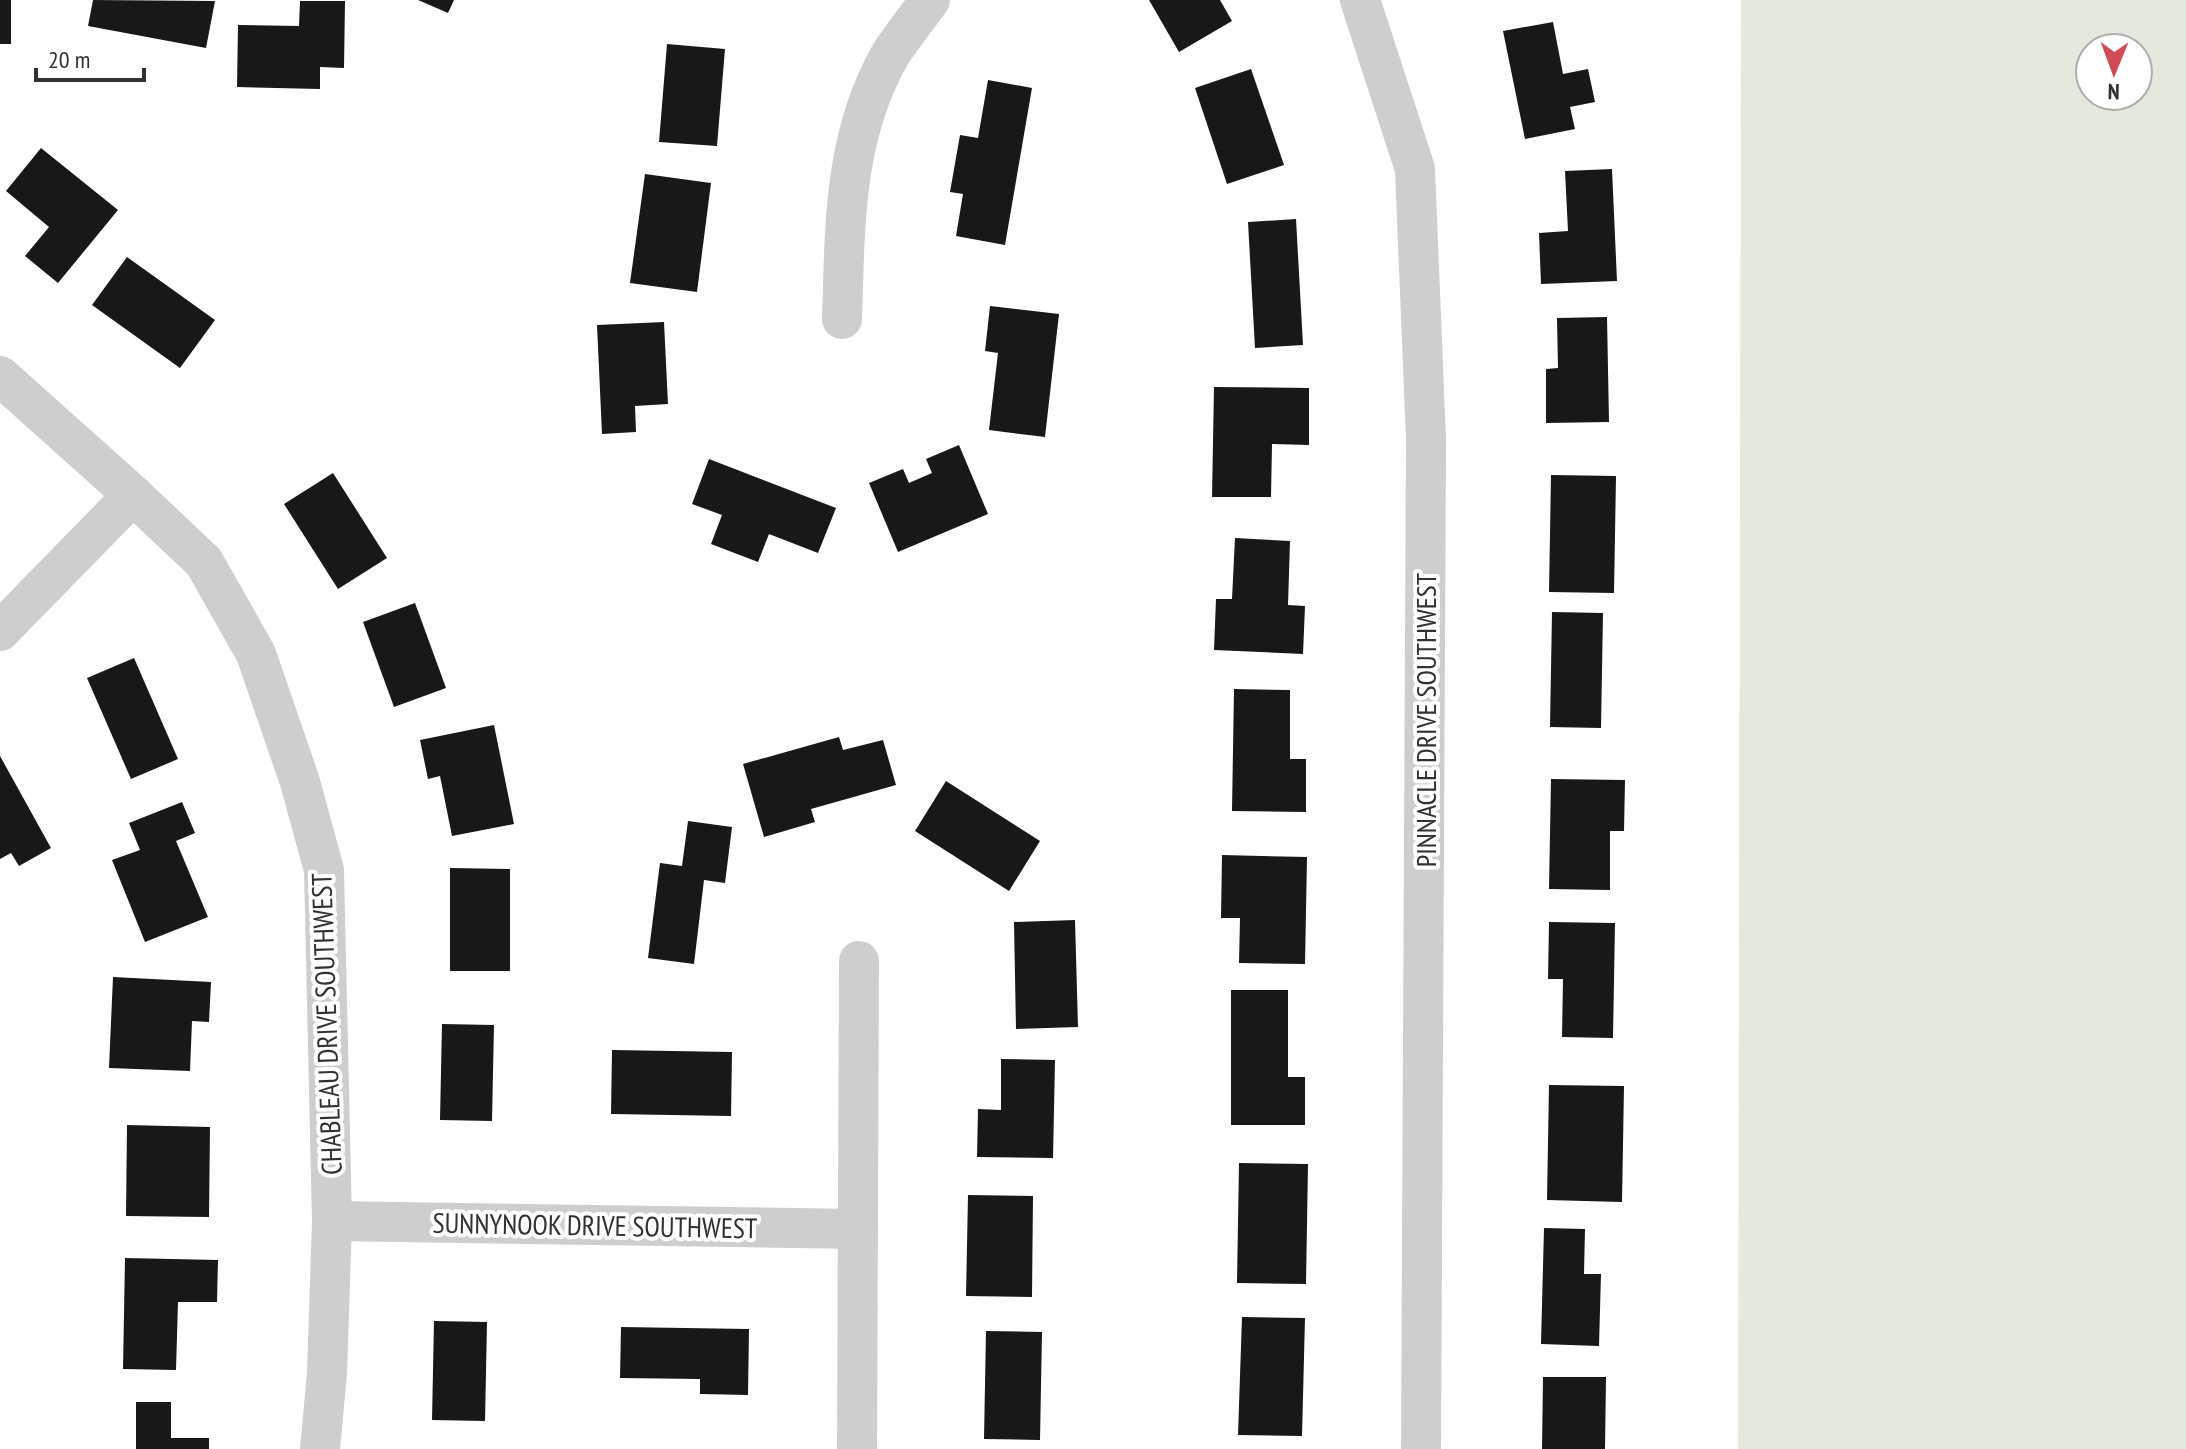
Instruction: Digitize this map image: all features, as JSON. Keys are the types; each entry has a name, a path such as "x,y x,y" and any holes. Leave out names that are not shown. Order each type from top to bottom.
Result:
{"street":[{"path":"842,319 846,206 853,150 890,56 930,0"},
{"name":"PINNACLE DRIVE SOUTHWEST","path":"1360,0 1415,169 1426,424 1421,1449"},
{"name":"CHABLEAU DRIVE SOUTHWEST","path":"0,376 204,562 256,654 304,796 324,870 332,1221 327,1373 320,1449"},
{"path":"0,631 133,495"},
{"path":"857,1449 859,961"},
{"name":"SUNNYNOOK DRIVE SOUTHWEST","path":"332,1221 858,1229"}],"shaded area":[{"path":"1741,0 2186,0 2186,1449 1738,1449"}],"building":[{"path":"0,0 11,0 11,44 0,44"},
{"path":"93,0 215,1 206,48 88,26"},
{"path":"418,0 454,0 448,13"},
{"path":"1149,0 1220,0 1232,21 1179,52"},
{"path":"300,1 345,1 344,68 320,67 320,89 237,87 238,25 299,26"},
{"path":"1553,22 1563,74 1588,69 1595,102 1570,107 1575,129 1525,139 1503,31"},
{"path":"667,44 725,49 717,146 659,142"},
{"path":"1251,69 1284,165 1227,184 1195,88"},
{"path":"988,80 1032,88 1005,245 956,236 963,194 950,192 960,135 978,138"},
{"path":"41,148 118,210 58,283 25,256 49,227 6,191"},
{"path":"1612,169 1617,281 1541,284 1539,233 1568,231 1565,171"},
{"path":"645,174 711,183 697,292 630,283"},
{"path":"1296,219 1303,345 1255,348 1248,222"},
{"path":"127,257 215,320 180,368 92,305"},
{"path":"990,306 1059,314 1045,437 989,430 998,353 985,351"},
{"path":"1607,317 1609,422 1546,423 1546,369 1558,368 1557,318"},
{"path":"664,322 668,404 635,406 636,432 602,434 597,325"},
{"path":"1214,387 1309,388 1309,445 1272,444 1271,497 1212,497"},
{"path":"959,445 988,514 898,552 869,483 903,469 909,483 932,473 926,459"},
{"path":"709,459 836,508 818,553 769,534 758,562 711,544 722,515 692,504"},
{"path":"333,473 387,558 338,589 284,504"},
{"path":"1551,475 1616,476 1614,593 1549,592"},
{"path":"1235,538 1290,541 1288,605 1305,606 1303,654 1214,650 1216,599 1232,599"},
{"path":"415,603 446,688 394,707 363,622"},
{"path":"1552,612 1603,613 1601,728 1550,727"},
{"path":"134,658 178,759 131,779 87,678"},
{"path":"1234,689 1290,690 1290,759 1306,759 1306,812 1232,811"},
{"path":"494,725 514,824 452,836 440,776 428,779 420,740"},
{"path":"839,737 843,750 883,740 896,785 811,809 815,822 764,837 743,764"},
{"path":"0,756 51,848 19,866 11,853 0,859"},
{"path":"1551,779 1625,780 1624,831 1610,831 1610,890 1549,889"},
{"path":"946,781 1040,841 1009,891 915,831"},
{"path":"182,802 195,833 176,841 208,917 145,942 112,860 140,850 129,823"},
{"path":"688,821 732,827 725,883 704,880 694,964 648,958 660,863 682,866"},
{"path":"1222,855 1307,857 1305,964 1239,963 1240,918 1221,918"},
{"path":"450,868 510,869 510,971 450,971"},
{"path":"1075,920 1078,1027 1016,1029 1014,922"},
{"path":"1549,922 1615,923 1613,1038 1562,1037 1563,979 1548,979"},
{"path":"113,977 211,982 209,1022 192,1021 190,1071 109,1068"},
{"path":"1231,990 1288,990 1288,1077 1305,1077 1305,1125 1231,1125"},
{"path":"442,1024 494,1025 492,1121 440,1120"},
{"path":"612,1050 732,1052 731,1116 611,1114"},
{"path":"1001,1059 1055,1060 1053,1158 977,1157 978,1109 1001,1110"},
{"path":"1549,1085 1624,1086 1622,1202 1547,1200"},
{"path":"127,1125 210,1127 209,1217 126,1216"},
{"path":"1239,1163 1308,1164 1306,1284 1237,1283"},
{"path":"968,1195 1033,1196 1032,1297 966,1296"},
{"path":"1544,1228 1585,1229 1584,1274 1601,1274 1599,1346 1541,1344"},
{"path":"125,1258 218,1260 217,1302 178,1302 176,1370 123,1369"},
{"path":"1242,1317 1305,1318 1302,1436 1238,1435"},
{"path":"434,1321 487,1322 485,1421 432,1420"},
{"path":"621,1327 749,1329 748,1395 700,1394 700,1379 620,1378"},
{"path":"986,1331 1042,1332 1040,1440 984,1439"},
{"path":"1543,1377 1606,1377 1605,1449 1542,1449"},
{"path":"136,1402 171,1402 171,1438 209,1438 209,1449 136,1449"}]}
